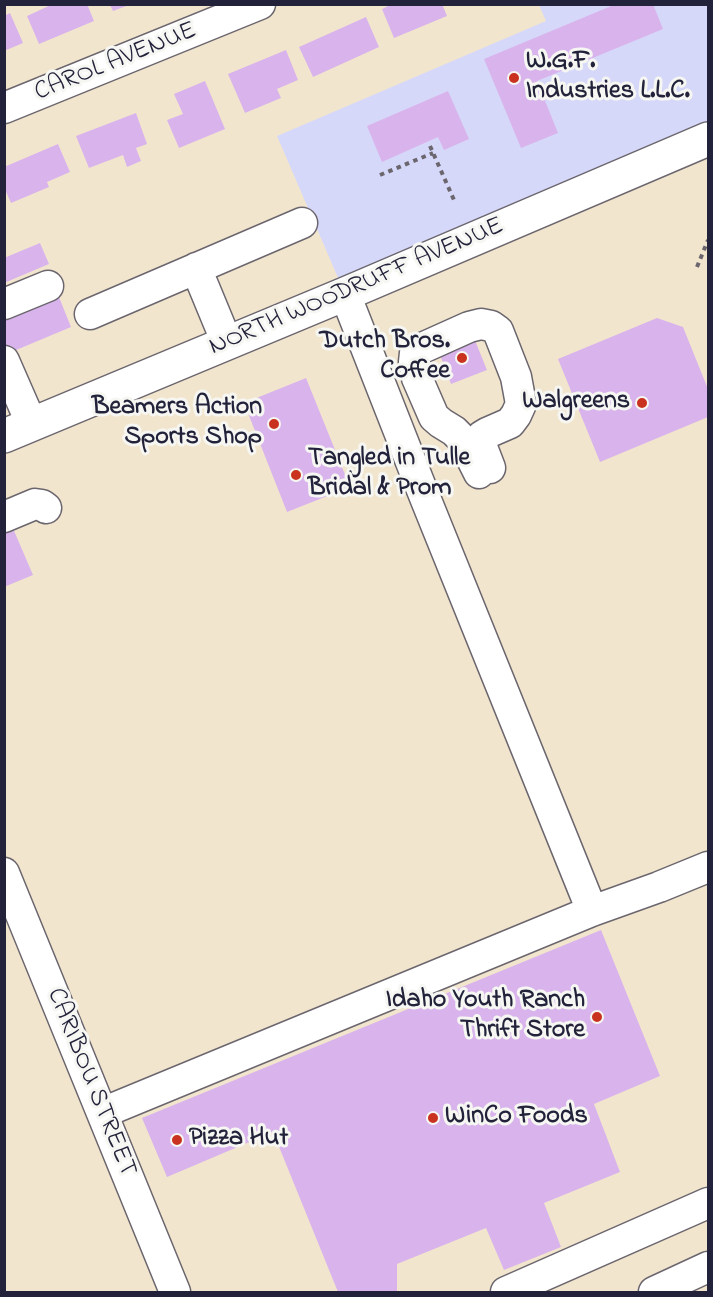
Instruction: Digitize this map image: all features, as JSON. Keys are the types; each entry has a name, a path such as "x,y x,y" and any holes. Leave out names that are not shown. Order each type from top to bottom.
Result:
{"main road":[{"name":"NORTH WOODRUFF AVENUE","path":"18,431 708,139"}],"street":[{"name":"CAROL AVENUE","path":"4,108 260,4"},
{"path":"90,314 302,223"},
{"path":"196,268 227,343"},
{"path":"4,304 48,286"},
{"path":"345,294 592,912"},
{"path":"481,324 491,326 498,331 516,377 521,404 510,423 482,436 480,442 484,471 462,439 434,417 417,378 414,362 415,353 420,349 481,324"},
{"path":"4,361 18,431"},
{"path":"4,517 36,504 46,508"},
{"path":"102,1113 592,912 708,867"},
{"name":"CARIBOU STREET","path":"4,873 175,1293"},
{"path":"506,1293 708,1203"},
{"path":"654,1293 708,1267"}],"path":[{"path":"430,146 454,200"},
{"path":"380,175 433,153"},
{"path":"697,267 708,240"}],"shaded area":[{"path":"539,5 708,5 708,139 345,294 277,136 546,21"}],"building":[{"path":"53,4 87,4 94,21 39,44 27,16"},
{"path":"392,4 442,4 447,16 394,38 382,9"},
{"path":"616,4 653,4 663,29 537,81 558,133 521,148 484,59"},
{"path":"110,5 129,5 113,11"},
{"path":"10,13 23,43 4,51 4,16"},
{"path":"366,17 379,47 313,77 299,47"},
{"path":"286,50 298,80 277,89 281,98 245,113 228,74"},
{"path":"205,81 225,129 179,148 167,120 183,114 174,94"},
{"path":"448,91 469,139 444,150 438,137 382,162 367,126"},
{"path":"136,113 147,144 136,148 141,161 127,167 123,155 89,168 76,136"},
{"path":"58,144 70,172 47,182 49,187 11,203 4,187 4,167"},
{"path":"40,243 49,264 4,283 4,258"},
{"path":"59,297 71,327 9,353 4,343 4,320"},
{"name":"Walgreens","path":"657,318 683,327 708,389 708,417 600,462 558,359"},
{"name":"Dutch Bros. Coffee","path":"472,333 487,370 451,384 437,347"},
{"path":"306,378 350,487 287,512 244,403"},
{"path":"12,526 33,575 4,587 4,529"},
{"name":"WinCo Foods","path":"601,930 660,1076 594,1104 620,1172 544,1203 561,1247 504,1270 486,1228 397,1264 397,1292 338,1292 273,1132 167,1177 142,1118"}],"place":[{"name":"W.G.F. Industries L.L.C.","path":"514,78"},
{"name":"Dutch Bros. Coffee","path":"462,358"},
{"name":"Walgreens","path":"642,403"},
{"name":"Beamers Action Sports Shop","path":"274,424"},
{"name":"Tangled in Tulle Bridal & Prom","path":"296,475"},
{"name":"Idaho Youth Ranch Thrift Store","path":"597,1017"},
{"name":"WinCo Foods","path":"433,1118"},
{"name":"Pizza Hut","path":"177,1140"}]}
